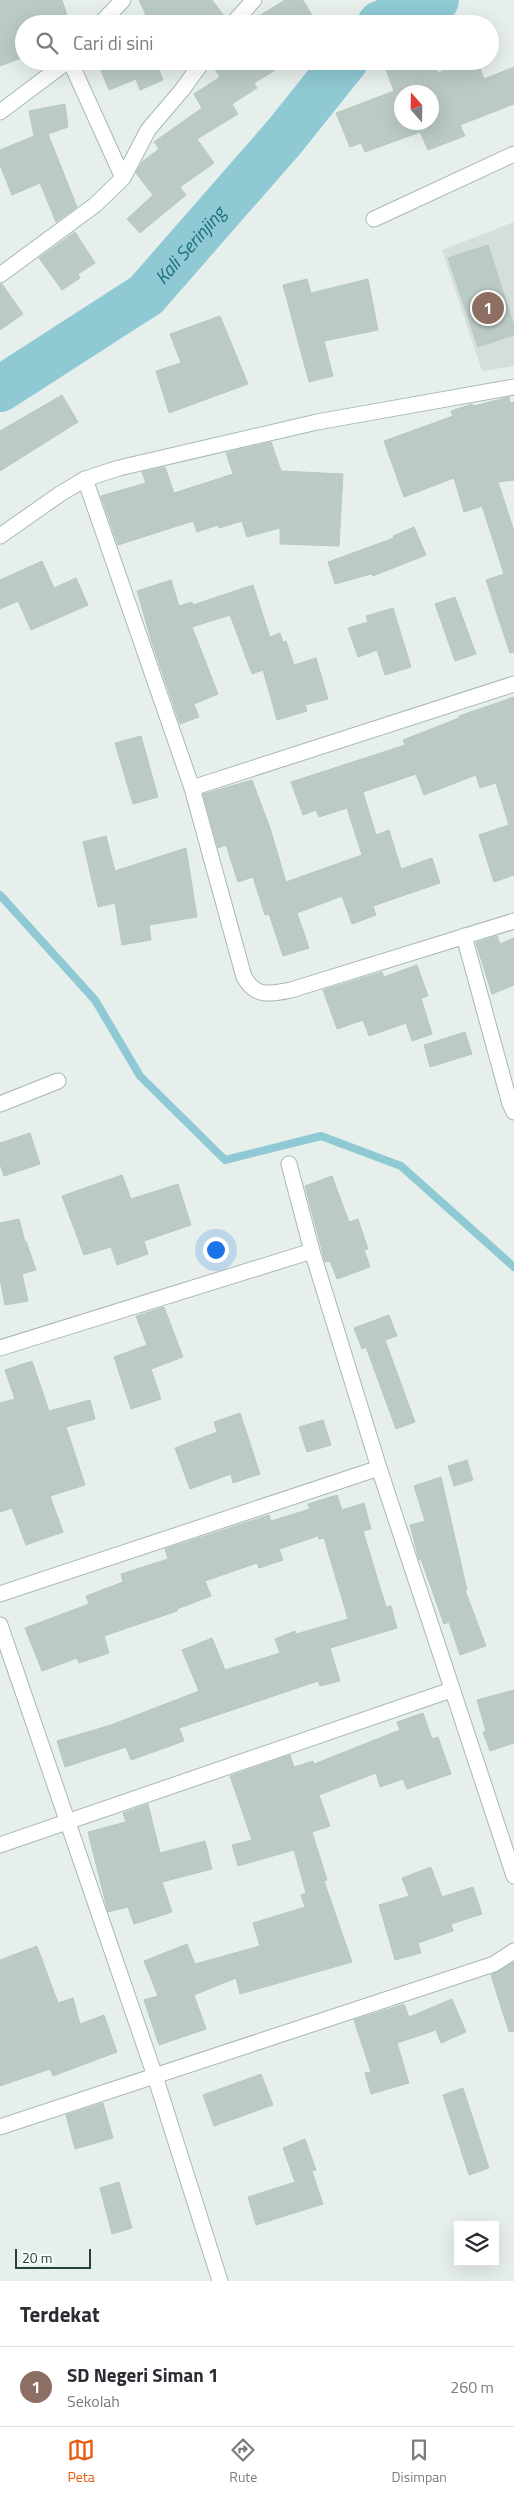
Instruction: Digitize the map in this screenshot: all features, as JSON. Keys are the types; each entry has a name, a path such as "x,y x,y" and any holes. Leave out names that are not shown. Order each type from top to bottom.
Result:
{"street":[{"path":"109,15 123,0"},
{"path":"240,15 254,0"},
{"path":"0,112 57,70"},
{"path":"73,70 124,178"},
{"path":"0,275 96,205 124,178 148,130 196,70"},
{"path":"374,218 514,154"},
{"path":"0,536 85,479 163,456 317,422 514,387"},
{"path":"85,479 192,788 244,977 249,986 257,992 266,995 291,990 514,921"},
{"path":"192,788 514,684"},
{"path":"464,936 510,1104 514,1112"},
{"path":"0,1104 58,1080"},
{"path":"289,1164 312,1251 379,1468 514,1876"},
{"path":"0,1348 312,1251"},
{"path":"0,1594 379,1468"},
{"path":"0,1625 155,2076 220,2281"},
{"path":"0,1845 451,1690"},
{"path":"0,2127 494,1964 514,1951"}],"shaded area":[{"path":"514,222 514,366 482,371 442,250"}],"building":[{"path":"0,0 62,0 67,15 15,15 15,60 0,66"},
{"path":"139,0 212,0 223,15 146,15"},
{"path":"285,0 303,0 312,15 261,15"},
{"path":"514,67 514,104 460,125 465,136 428,150 420,132 365,152 361,143 350,147 336,113 394,91 386,70 437,70 438,73 445,70 480,70 484,79"},
{"path":"101,70 159,70 163,80 140,90 136,79 109,90"},
{"path":"215,70 275,70 254,83 257,88 232,104 238,114 197,139 214,163 180,187 186,195 140,233 127,219 153,195 136,173 142,162 159,149 154,142 202,108 194,94 220,77"},
{"path":"65,104 68,127 48,134 77,207 56,222 40,183 12,195 0,165 0,150 34,136 29,111"},
{"path":"75,232 95,263 78,274 80,278 62,290 39,258"},
{"path":"488,245 514,326 514,335 478,347 448,258"},
{"path":"307,279 311,293 368,279 378,330 324,341 333,376 309,382 283,285"},
{"path":"0,284 2,284 23,314 0,330"},
{"path":"220,316 248,384 169,413 156,371 181,363 170,334"},
{"path":"62,395 78,422 0,471 0,431"},
{"path":"509,397 510,403 514,402 514,480 498,482 514,531 514,652 510,653 486,580 504,574 482,506 464,512 454,478 404,497 384,441 453,416 451,411 472,404 474,406"},
{"path":"271,442 281,471 343,474 339,546 280,544 280,528 247,537 242,521 219,528 218,525 197,532 193,521 118,545 101,496 146,483 142,472 165,467 174,493 233,474 226,453"},
{"path":"414,527 426,555 373,576 371,574 335,584 328,562 394,538 393,536"},
{"path":"42,561 54,588 76,578 88,605 31,630 18,601 0,609 0,580"},
{"path":"171,580 179,606 192,602 193,605 253,585 270,637 280,633 283,642 286,641 294,665 316,658 328,699 305,705 307,711 277,720 263,670 252,674 230,615 192,627 218,694 194,704 199,717 180,724 152,643 137,591"},
{"path":"455,597 476,654 455,661 435,604"},
{"path":"393,608 411,667 385,675 377,650 358,657 348,628 368,622 366,616"},
{"path":"514,697 514,875 494,882 479,835 509,825 496,783 480,788 476,775 424,795 416,774 363,792 376,835 389,830 401,869 432,858 440,883 373,906 376,915 352,924 342,896 297,913 309,948 283,956 269,914 265,915 253,877 238,882 226,845 218,848 203,794 252,780 270,828 286,882 362,855 347,808 319,817 316,810 303,815 291,782 405,745 403,740 459,718 459,716"},
{"path":"141,736 158,797 133,804 115,743"},
{"path":"106,836 115,871 186,848 197,917 149,925 151,940 122,945 115,903 98,907 83,842"},
{"path":"497,936 500,944 514,938 514,985 492,994 476,943"},
{"path":"417,965 428,996 421,998 432,1034 412,1041 406,1023 369,1036 363,1020 337,1029 323,990 382,972 384,977"},
{"path":"465,1032 472,1054 430,1067 424,1045"},
{"path":"30,1133 40,1164 4,1176 0,1164 0,1143"},
{"path":"122,1175 131,1199 178,1184 191,1225 144,1241 148,1254 117,1265 111,1247 84,1255 62,1196"},
{"path":"332,1176 349,1222 358,1219 368,1249 364,1250 370,1267 337,1279 330,1261 325,1262 305,1186"},
{"path":"19,1219 25,1242 36,1270 22,1274 28,1301 5,1305 0,1279 0,1223"},
{"path":"164,1307 183,1357 151,1369 161,1399 131,1409 114,1357 147,1345 136,1316"},
{"path":"389,1315 397,1336 385,1340 415,1422 396,1429 366,1347 362,1349 354,1328"},
{"path":"32,1361 49,1411 90,1400 95,1419 66,1427 85,1485 50,1496 63,1532 26,1545 12,1508 0,1512 0,1403 15,1399 5,1370"},
{"path":"240,1413 260,1474 233,1483 231,1474 190,1489 175,1448 217,1432 214,1422"},
{"path":"323,1420 331,1445 307,1452 299,1427"},
{"path":"467,1460 473,1480 454,1486 448,1466"},
{"path":"441,1477 467,1590 465,1590 486,1646 460,1655 449,1622 444,1624 421,1559 419,1560 410,1525 425,1521 414,1486"},
{"path":"337,1495 342,1510 364,1503 371,1529 363,1531 386,1607 391,1606 397,1628 330,1648 340,1681 320,1686 318,1681 179,1728 184,1741 131,1760 126,1747 65,1767 57,1741 111,1725 199,1691 182,1650 212,1638 225,1670 280,1653 275,1639 295,1631 296,1634 348,1619 324,1538 319,1539 318,1536 279,1549 283,1560 259,1568 257,1563 205,1581 211,1596 177,1609 177,1611 104,1636 109,1653 79,1663 77,1658 42,1671 25,1628 89,1604 86,1596 123,1582 121,1574 168,1559 165,1549 269,1515 271,1521 310,1509 308,1504"},
{"path":"514,1690 514,1743 490,1751 483,1732 486,1731 477,1700"},
{"path":"423,1713 432,1739 438,1737 451,1774 407,1789 403,1779 380,1787 376,1773 319,1795 330,1826 312,1832 327,1880 324,1881 352,1962 240,1994 236,1978 194,1995 206,2029 159,2045 144,2000 158,1996 144,1961 187,1944 195,1964 260,1946 253,1923 305,1907 301,1895 306,1893 294,1850 238,1866 232,1845 252,1840 230,1776 290,1755 294,1767 313,1761 314,1764 400,1730 397,1722"},
{"path":"148,1804 160,1853 205,1841 212,1869 162,1882 172,1912 134,1924 128,1907 108,1912 88,1832 126,1822 123,1813"},
{"path":"431,1867 442,1897 473,1887 482,1914 451,1924 453,1931 418,1943 421,1953 395,1960 379,1905 409,1896 402,1878"},
{"path":"37,1946 58,2003 73,1998 80,2024 104,2015 117,2052 53,2076 50,2069 0,2086 0,1960"},
{"path":"514,1962 514,2031 509,2032 491,1975"},
{"path":"452,1999 466,2032 441,2043 436,2030 397,2043 409,2083 371,2094 365,2073 371,2072 354,2020 404,2004 409,2017"},
{"path":"261,2074 273,2105 214,2126 203,2095"},
{"path":"463,2088 489,2168 469,2175 443,2095"},
{"path":"103,2103 113,2138 75,2149 66,2115"},
{"path":"305,2139 316,2170 312,2171 323,2204 256,2225 248,2197 295,2182 283,2148"},
{"path":"119,2182 132,2228 112,2234 100,2188"}],"waterway":[{"name":"Kali Serinjing","path":"401,15 436,0"},
{"name":"Kali Serinjing","path":"0,389 146,295 285,136 338,70"},
{"path":"0,895 95,1000 140,1076 225,1160 321,1136 401,1166 514,1267"}],"place":[{"name":"SD Negeri Siman 1","path":"488,308"}]}
